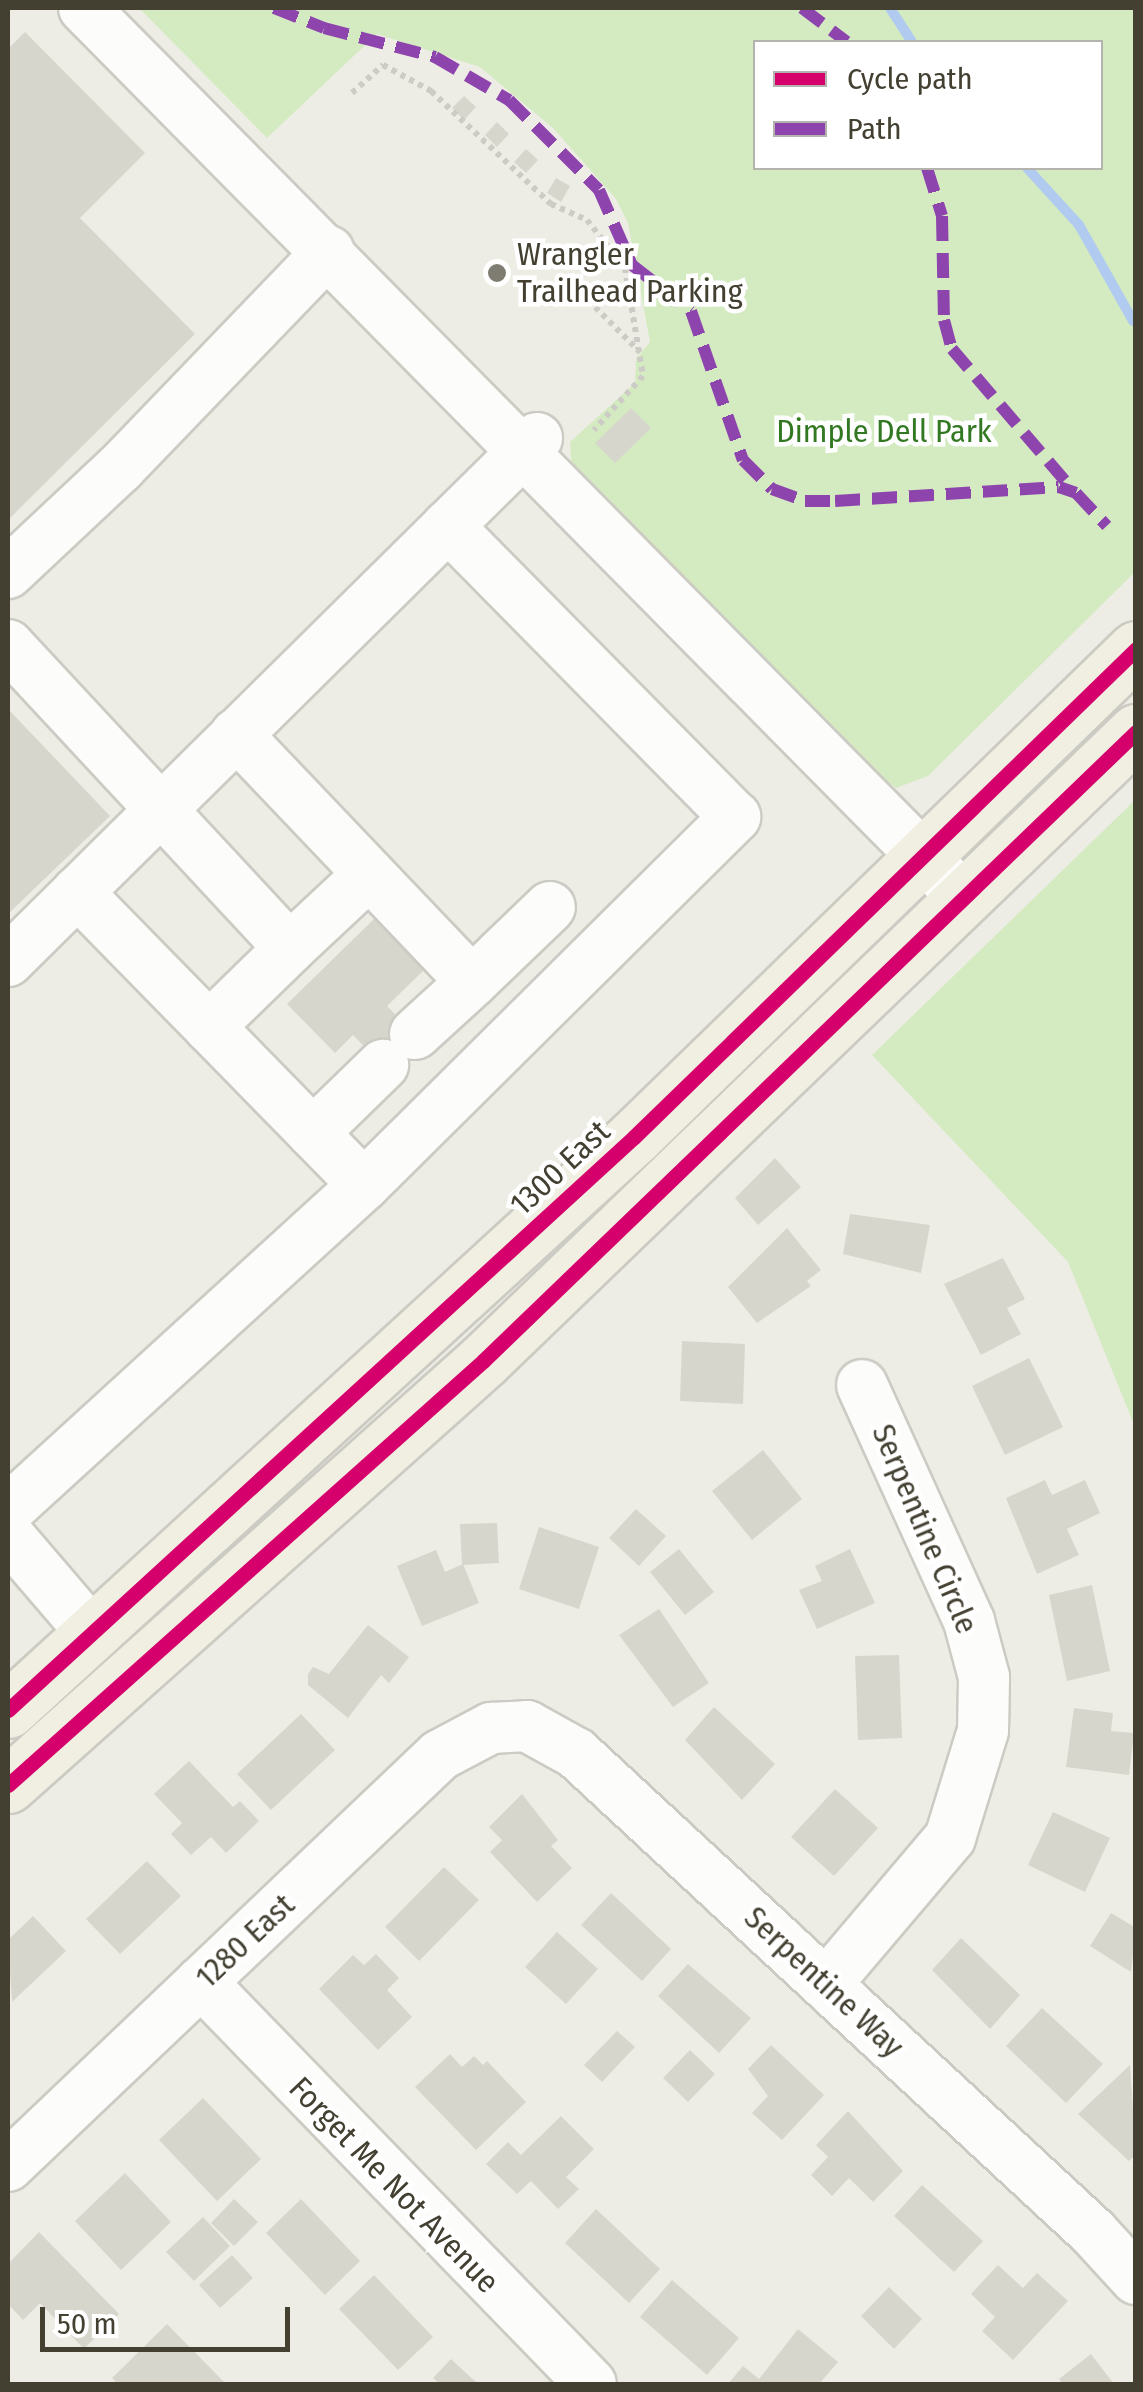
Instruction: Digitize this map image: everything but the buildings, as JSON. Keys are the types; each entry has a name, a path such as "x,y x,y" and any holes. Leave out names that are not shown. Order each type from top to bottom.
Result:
{"main road":[{"name":"1300 East","path":"8,1710 923,861 1136,649"},
{"path":"8,1785 483,1360 1136,732"},
{"path":"8,1748 88,1672 93,1634"}],"street":[{"path":"84,8 329,251 531,443 923,861 965,899"},
{"path":"8,573 120,468 329,251"},
{"path":"8,961 531,443"},
{"path":"8,1510 364,1185 736,816 448,526"},
{"path":"8,646 290,948"},
{"path":"236,734 472,982"},
{"path":"208,1027 369,874"},
{"path":"78,892 364,1185"},
{"path":"313,1133 550,907"},
{"name":"Serpentine Circle","path":"826,1984 950,1838 983,1731 984,1677 969,1621 862,1385"},
{"path":"8,1535 93,1634"},
{"name":"Serpentine Way","path":"490,1728 527,1726 576,1753 1136,2279"},
{"name":"1280 East","path":"8,2166 440,1756 490,1728"},
{"name":"Forget Me Not Avenue","path":"201,1982 591,2384"}],"path":[{"path":"352,92 383,66 431,91 552,204 586,220 630,268 642,355 638,386 594,430"},
{"path":"588,300 642,355"}],"green space":[{"name":"Dimple Dell Park","path":"139,8 1135,8 1135,572 928,776 896,788 820,728 572,472 570,442 635,383 636,359 650,342 628,223 616,199 553,128 480,67 377,34 267,138"},
{"path":"1135,800 1135,1427 1068,1262 872,1055"}],"waterway":[{"path":"890,8 911,40"},
{"path":"1029,170 1079,225 1133,321"}],"marked path":[{"path":"274,8 324,28 435,57 509,100 599,190 632,265 691,311 743,460 772,489 805,501 835,501 1059,487 1076,493 1107,526"},
{"path":"802,8 844,40"},
{"path":"928,170 942,216 944,320 952,349 1072,489"}],"cycle path":[{"path":"8,1710 634,1137 1136,649"},
{"path":"8,1785 483,1361 1136,732"}],"place":[{"name":"Wrangler Trailhead Parking","path":"497,273"}]}
